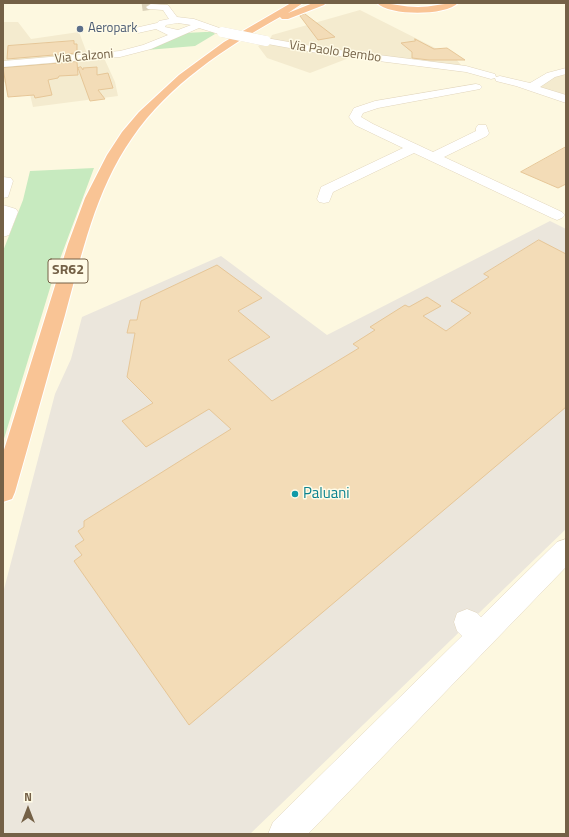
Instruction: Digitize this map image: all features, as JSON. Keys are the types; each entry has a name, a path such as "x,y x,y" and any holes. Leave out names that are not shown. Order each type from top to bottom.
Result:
{"highway":[{"path":"235,40 253,27 298,3"},
{"name":"SR62","path":"3,492 77,238 102,176 127,135 157,100 206,60 235,40 321,3"},
{"path":"310,7 324,3"},
{"path":"382,3 391,6 416,9 438,8 453,3"},
{"path":"389,3 421,7 435,6 444,3"}],"street":[{"path":"160,3 150,6 165,7 170,12 174,20"},
{"path":"174,20 175,5"},
{"path":"175,5 191,27"},
{"name":"Via Paolo Bembo","path":"163,32 162,23 174,20 191,27 323,51 483,73 486,83"},
{"name":"Via Calzoni","path":"3,64 120,54 147,47 163,32 191,27"},
{"path":"138,30 163,32"},
{"name":"Via Paolo Bembo","path":"454,68 465,71 486,83"},
{"path":"531,88 547,76 566,71"},
{"name":"Via Paolo Bembo","path":"414,148 359,122 355,117 358,111 374,105 486,83 531,88 566,99"},
{"path":"433,157 483,133 482,128"},
{"path":"324,199 326,190 414,148 563,215"},
{"path":"3,181 6,181 3,194"},
{"path":"3,210 11,212 3,232"},
{"path":"285,834 474,629 566,550"}],"shaded area":[{"path":"360,10 455,58 462,66 354,53 349,58 310,73 267,58 258,46 270,39 272,35"},
{"path":"3,22 18,22 31,39 79,32 89,59 104,58 115,82 118,96 33,107 29,90 3,82"},
{"path":"566,72 566,97 538,88 550,78"},
{"path":"550,221 566,229 566,529 250,834 3,834 3,593 55,394 71,359 82,317 221,256 327,335"}],"green space":[{"path":"213,32 215,34 195,46 147,50 185,33"},
{"path":"94,168 54,275 3,442 3,251 23,200 30,171"}],"building":[{"path":"305,14 335,37 318,40 300,16"},
{"path":"415,39 434,49 447,48 465,60 429,60 412,58 412,52 401,43 415,41"},
{"path":"74,41 74,44 77,44 77,53 7,59 8,46"},
{"path":"77,62 78,75 59,76 58,78 48,80 52,95 35,98 34,95 8,97 3,68"},
{"path":"81,67 83,70 83,68 97,67 97,75 108,73 113,88 98,90 105,99 90,101 78,68"},
{"path":"566,147 566,184 558,188 521,172"},
{"name":"Paluani","path":"539,240 566,254 566,407 189,725 74,561 82,555 75,546 84,540 78,531 84,527 84,521 231,429 209,409 146,447 122,421 153,403 127,377 135,333 127,333 130,320 137,320 141,301 217,265 262,298 238,311 270,337 228,360 272,401 359,348 353,344 375,330 370,327 405,305 409,307 427,297 441,306 423,316 446,331 471,313 451,301 489,277 484,274"}],"tunnel":[{"path":"142,6 149,5"}],"place":[{"name":"Aeropark","path":"80,29"},
{"name":"Paluani","path":"295,494"}]}
